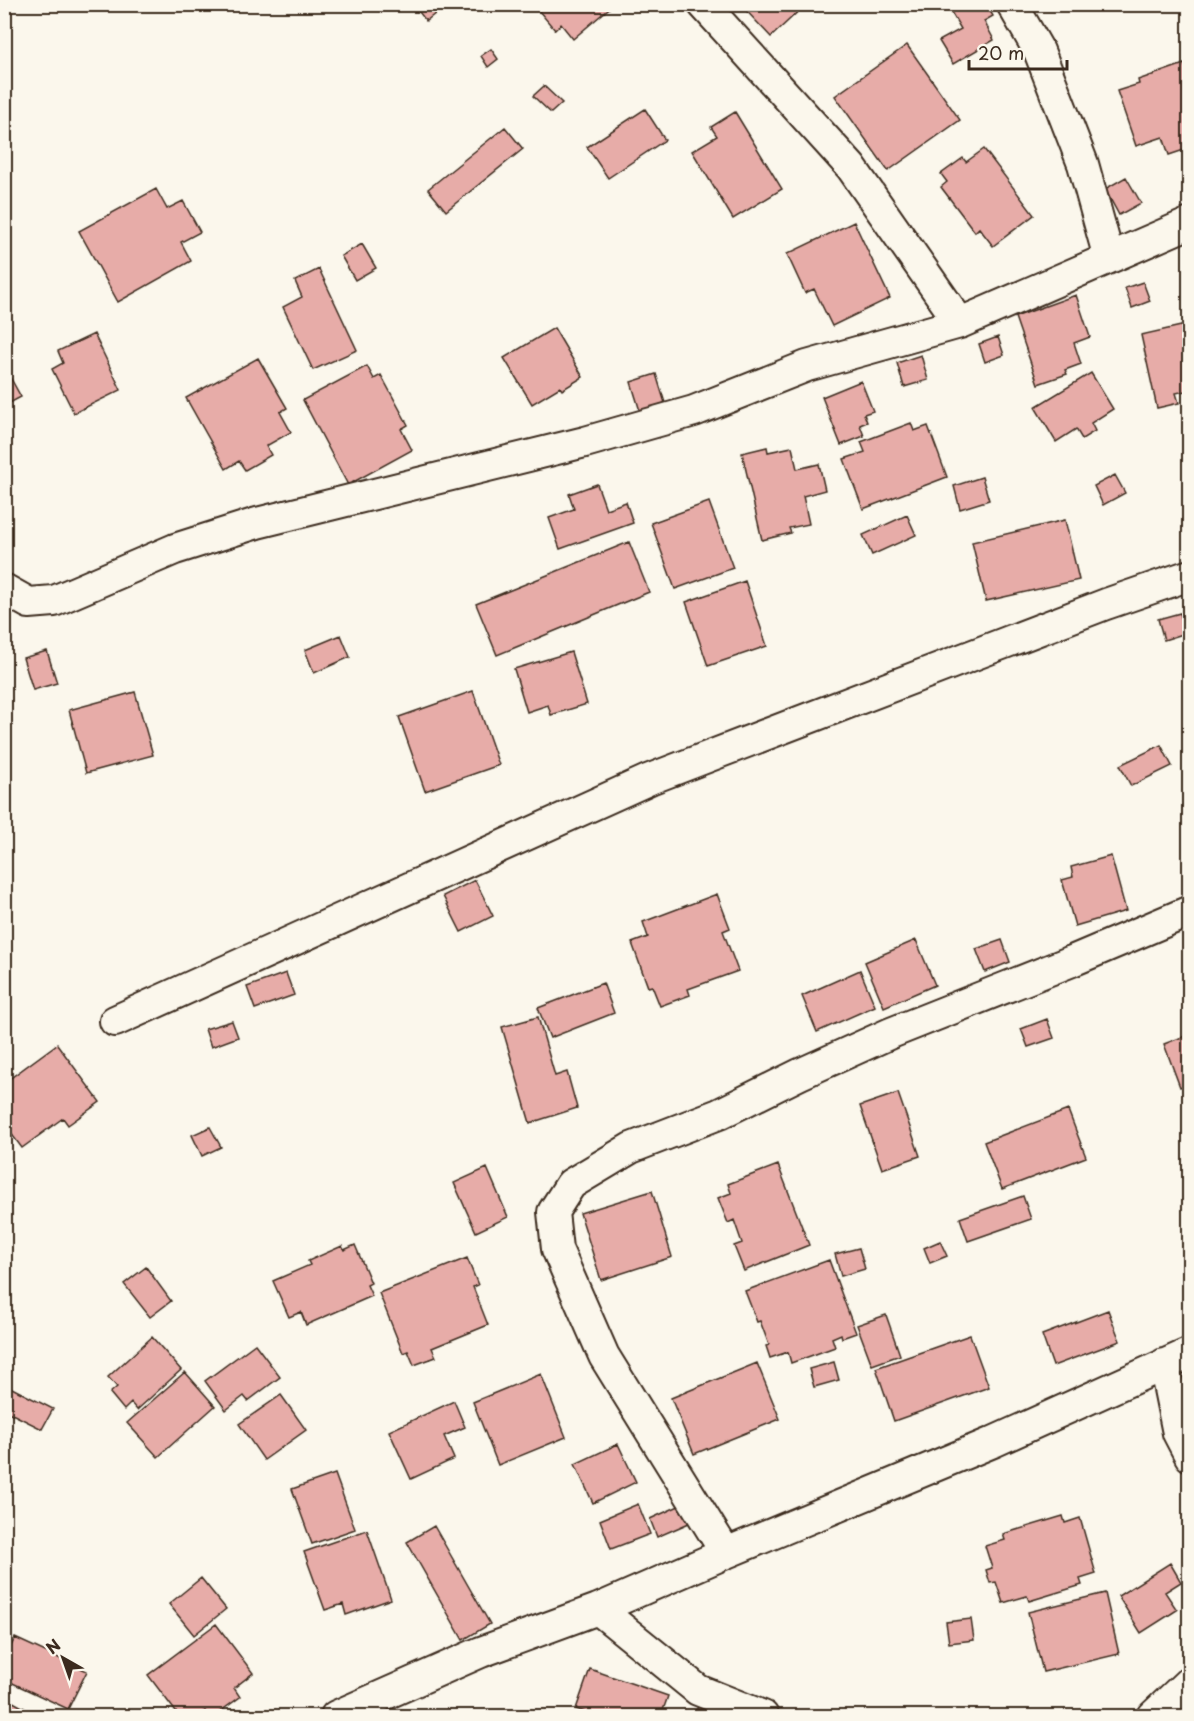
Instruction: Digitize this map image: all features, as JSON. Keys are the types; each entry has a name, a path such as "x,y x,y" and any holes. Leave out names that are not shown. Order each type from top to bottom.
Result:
{"street":[{"path":"703,4 851,167 960,323"},
{"path":"1012,4 1039,51 1079,154 1109,258"},
{"path":"4,589 29,603 54,601 176,549 257,523 585,442 683,414 807,366 960,323 1190,223"},
{"path":"115,1021 650,779 1106,604 1190,575"},
{"path":"726,1553 604,1356 557,1249 554,1212 571,1184 631,1148 719,1114 891,1033 1190,911"},
{"path":"336,1716 481,1652 598,1609 993,1442 1177,1359 1178,1433 1190,1456"},
{"path":"598,1609 698,1690 763,1716"},
{"path":"1153,1716 1190,1682"}],"building":[{"path":"413,4 444,4 445,6 426,21"},
{"path":"533,4 614,4 573,39 561,24 555,30"},
{"path":"740,4 804,4 805,5 771,37"},
{"path":"963,4 986,4 993,16 984,21 994,40 953,64 939,41 961,29 951,12"},
{"path":"907,45 960,120 888,171 835,96"},
{"path":"491,49 498,59 488,67 481,56"},
{"path":"1184,64 1190,79 1190,148 1169,155 1163,137 1136,146 1117,91 1139,84 1138,80"},
{"path":"544,86 562,103 551,113 533,96"},
{"path":"645,109 665,140 608,178 587,147"},
{"path":"735,112 782,189 733,219 692,151 717,136 711,127"},
{"path":"505,127 523,149 446,211 428,189"},
{"path":"984,149 1034,215 993,246 979,228 975,232 941,187 947,182 941,174 963,158 966,162"},
{"path":"1126,177 1141,203 1119,215 1105,189"},
{"path":"156,189 167,209 183,201 200,232 181,242 191,261 118,302 79,231"},
{"path":"854,222 890,298 832,326 814,289 805,293 787,254"},
{"path":"362,244 376,268 355,280 341,256"},
{"path":"319,269 357,350 313,370 283,307 302,297 295,281"},
{"path":"1143,282 1150,301 1132,308 1125,288"},
{"path":"1076,295 1090,337 1074,343 1081,364 1065,370 1067,374 1038,384 1015,317"},
{"path":"1190,324 1190,390 1176,393 1179,403 1157,408 1141,335"},
{"path":"554,328 583,377 562,390 560,387 532,404 504,358"},
{"path":"94,334 121,390 74,413 52,369 63,363 58,351"},
{"path":"998,337 1004,355 985,362 979,344"},
{"path":"921,355 928,380 904,387 897,363"},
{"path":"258,358 287,408 280,412 291,432 266,446 271,455 245,470 239,461 226,469 186,398"},
{"path":"367,366 374,379 381,375 408,425 401,429 412,450 348,485 303,400"},
{"path":"1091,373 1113,409 1091,423 1095,431 1082,439 1076,429 1056,442 1035,407"},
{"path":"656,374 665,403 640,411 631,382"},
{"path":"10,377 21,397 4,406 4,380"},
{"path":"861,381 873,411 864,414 867,422 860,425 864,436 841,445 822,397"},
{"path":"911,423 914,431 928,426 947,477 863,509 844,459 865,452 861,442"},
{"path":"767,447 768,452 792,447 797,469 819,464 825,490 803,496 809,524 789,528 791,533 762,540 742,453"},
{"path":"1115,475 1125,493 1103,505 1094,486"},
{"path":"982,477 989,500 960,509 954,486"},
{"path":"597,484 606,509 626,502 633,523 560,549 549,518 574,509 569,494"},
{"path":"709,502 733,568 675,589 651,523"},
{"path":"907,515 916,535 872,555 863,535"},
{"path":"1065,520 1079,580 986,601 972,542"},
{"path":"629,542 649,592 497,655 476,604"},
{"path":"745,581 767,646 708,666 686,602"},
{"path":"1180,613 1186,633 1164,640 1158,619"},
{"path":"341,635 350,657 314,673 305,650"},
{"path":"47,651 57,683 33,690 23,658"},
{"path":"571,652 587,704 551,715 548,705 527,712 514,669"},
{"path":"473,691 499,765 425,791 399,717"},
{"path":"135,692 153,755 86,773 69,710"},
{"path":"1161,745 1172,766 1131,786 1120,765"},
{"path":"1111,856 1126,911 1075,926 1062,880 1073,877 1071,867"},
{"path":"475,880 493,916 461,932 443,896"},
{"path":"717,894 730,928 723,931 738,971 688,989 690,995 660,1006 652,986 648,987 632,943 648,937 643,922"},
{"path":"916,940 935,985 884,1007 865,962"},
{"path":"1002,940 1010,962 985,972 976,949"},
{"path":"860,970 875,1006 817,1032 802,996"},
{"path":"286,973 294,995 255,1009 247,987"},
{"path":"603,983 614,1013 550,1038 538,1008"},
{"path":"538,1017 555,1076 567,1072 577,1108 530,1123 502,1027"},
{"path":"1047,1019 1054,1038 1028,1047 1021,1029"},
{"path":"232,1021 238,1037 211,1047 205,1029"},
{"path":"1190,1034 1190,1083 1180,1087 1164,1044"},
{"path":"57,1044 100,1102 68,1125 63,1118 22,1148 4,1124 4,1083"},
{"path":"898,1093 920,1156 882,1169 860,1106"},
{"path":"1068,1110 1086,1157 1002,1189 984,1142"},
{"path":"210,1127 221,1147 202,1156 192,1135"},
{"path":"778,1165 809,1245 744,1271 734,1246 742,1243 734,1220 728,1223 718,1198 731,1193 728,1184"},
{"path":"487,1168 508,1217 476,1232 454,1183"},
{"path":"652,1191 672,1257 601,1280 580,1213"},
{"path":"1023,1196 1031,1219 968,1241 960,1218"},
{"path":"940,1241 947,1256 930,1263 924,1248"},
{"path":"355,1245 371,1283 367,1285 372,1296 306,1325 301,1312 289,1317 273,1281 310,1265 308,1261 342,1246 344,1250"},
{"path":"859,1248 865,1269 841,1276 835,1254"},
{"path":"467,1258 478,1285 473,1287 488,1325 432,1348 436,1357 414,1365 408,1351 403,1353 379,1293"},
{"path":"829,1260 856,1333 842,1338 841,1334 832,1338 835,1347 791,1363 788,1352 770,1358 766,1346 769,1345 745,1291"},
{"path":"146,1267 171,1301 150,1317 124,1284"},
{"path":"1108,1310 1120,1341 1053,1366 1042,1335"},
{"path":"886,1315 900,1355 872,1365 857,1325"},
{"path":"970,1335 989,1387 894,1421 876,1368"},
{"path":"152,1337 181,1370 137,1410 131,1403 124,1410 110,1393 117,1387 108,1377"},
{"path":"255,1344 280,1377 248,1401 244,1396 226,1410 205,1381"},
{"path":"834,1362 839,1380 814,1387 809,1369"},
{"path":"757,1363 780,1419 694,1454 671,1398"},
{"path":"185,1372 215,1406 158,1457 127,1423"},
{"path":"541,1374 566,1437 498,1465 473,1402"},
{"path":"4,1384 53,1409 42,1429 4,1410"},
{"path":"281,1395 306,1430 264,1460 239,1424"},
{"path":"454,1401 465,1427 444,1436 454,1459 411,1479 389,1431"},
{"path":"618,1444 636,1482 593,1503 575,1464"},
{"path":"335,1474 355,1529 312,1544 292,1489"},
{"path":"638,1504 650,1534 611,1549 600,1520"},
{"path":"681,1505 689,1523 657,1537 650,1519"},
{"path":"1063,1516 1065,1523 1080,1518 1096,1574 1080,1579 1082,1585 1029,1601 1027,1596 1003,1603 996,1582 990,1583 986,1570 992,1568 985,1546 1005,1540 1003,1534"},
{"path":"434,1526 490,1624 463,1640 407,1542"},
{"path":"367,1530 391,1599 346,1615 343,1604 325,1610 304,1552"},
{"path":"1170,1563 1181,1582 1165,1592 1177,1610 1141,1633 1118,1596"},
{"path":"201,1578 226,1609 194,1635 169,1604"},
{"path":"1105,1593 1119,1654 1043,1672 1028,1612"},
{"path":"971,1619 974,1640 949,1643 946,1622"},
{"path":"216,1624 253,1673 234,1688 240,1697 214,1716 209,1716 205,1711 197,1716 179,1716 148,1675"},
{"path":"15,1638 87,1671 68,1709 4,1679 4,1660"},
{"path":"590,1669 668,1696 661,1716 597,1716 576,1709"},
{"path":"4,1697 35,1714 33,1716 4,1716"},
{"path":"699,1704 728,1716 694,1716"}]}
